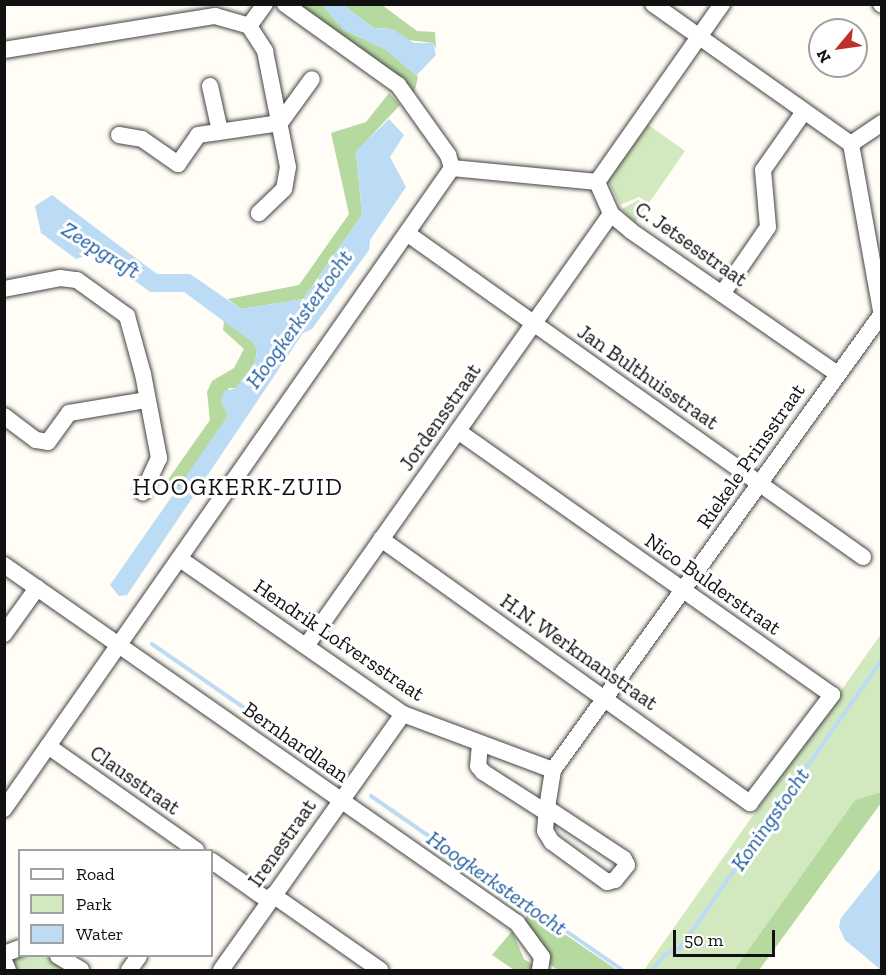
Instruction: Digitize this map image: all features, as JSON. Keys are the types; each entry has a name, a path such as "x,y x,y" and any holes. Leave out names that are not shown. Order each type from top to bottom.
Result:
{"street":[{"path":"249,26 265,4"},
{"path":"285,4 398,85 448,155 452,168"},
{"path":"652,4 803,113 851,144 875,238 881,316"},
{"path":"452,168 597,182 722,4"},
{"path":"4,50 215,16 249,26 265,51 288,167 284,189 259,213"},
{"path":"119,135 142,139 178,164 198,135 280,123 312,79"},
{"path":"210,86 220,131"},
{"path":"722,294 768,227 763,170 803,113"},
{"path":"851,144 882,123"},
{"path":"4,809 121,646 452,168"},
{"name":"C. Jetsesstraat","path":"597,182 611,214 836,373"},
{"name":"Jordensstraat","path":"306,646 611,214"},
{"name":"Jan Bulthuisstraat","path":"408,234 863,557"},
{"path":"4,289 60,278 76,280 127,316 159,458 143,493"},
{"name":"Riekele Prinsstraat","path":"553,770 607,700 684,592 836,373 881,316"},
{"path":"4,417 36,440 48,442 69,413 147,400"},
{"name":"Nico Bulderstraat","path":"458,431 832,695 750,802"},
{"name":"H.N. Werkmanstraat","path":"381,539 750,802"},
{"name":"Hendrik Lofversstraat","path":"180,559 403,714 553,770"},
{"name":"Bernhardlaan","path":"4,565 518,923 542,957 540,970"},
{"path":"4,634 37,588"},
{"name":"Irenestraat","path":"221,970 339,800 403,714"},
{"path":"480,744 478,766 483,772 547,810 624,859 627,865 615,880 607,882 552,842 545,831 547,810 553,770"},
{"name":"Clausstraat","path":"48,747 195,849"},
{"path":"213,862 380,970"},
{"path":"60,957 81,970"},
{"path":"129,970 138,957"},
{"path":"4,961 8,970"}],"green space":[{"path":"294,5 322,5 344,30 385,49 418,77 414,94"},
{"path":"343,5 382,5 417,31 435,32 436,49 433,43 408,40 392,29 374,28"},
{"path":"389,93 400,105 356,152 362,215 303,299 241,309 228,299 299,285 349,214 331,133 366,122"},
{"path":"646,123 685,151 649,203 639,197 620,205 606,177"},
{"path":"638,200 647,205 635,223 622,209"},
{"path":"224,321 253,342 257,350 255,362 236,388 229,388 221,400 228,416 178,490 167,481 210,420 207,392 212,381 234,368 244,349 223,330"},
{"path":"881,634 881,792 855,800 734,970 644,970"},
{"path":"881,792 881,803 759,970 734,970 855,800"},
{"path":"531,911 617,970 557,970 533,950 525,919"},
{"path":"512,931 524,959 541,970 514,970 492,955"},
{"path":"18,957 50,957 69,970 13,970 9,959"}],"water":[{"path":"322,5 343,5 374,28 392,29 414,43 433,43 436,55 416,76 385,49 344,30"},
{"name":"Zeepgraft","path":"389,119 404,135 390,157 406,187 370,240 369,250 312,329 303,333 127,595 119,596 110,585 228,416 221,400 224,391 236,388 255,362 257,350 252,342 184,292 150,292 97,252 76,259 41,233 35,206 52,195 157,274 190,274 241,309 303,299 362,215 356,151"},
{"path":"881,868 882,970 845,940 839,927 841,918"}],"waterway":[{"name":"Hoogkerkstertocht","path":"152,644 338,773"},
{"name":"Koningstocht","path":"652,970 665,955 680,948 882,660"},
{"name":"Hoogkerkstertocht","path":"371,796 622,970"}],"district":[{"name":"HOOGKERK-ZUID","path":"238,487"}]}
